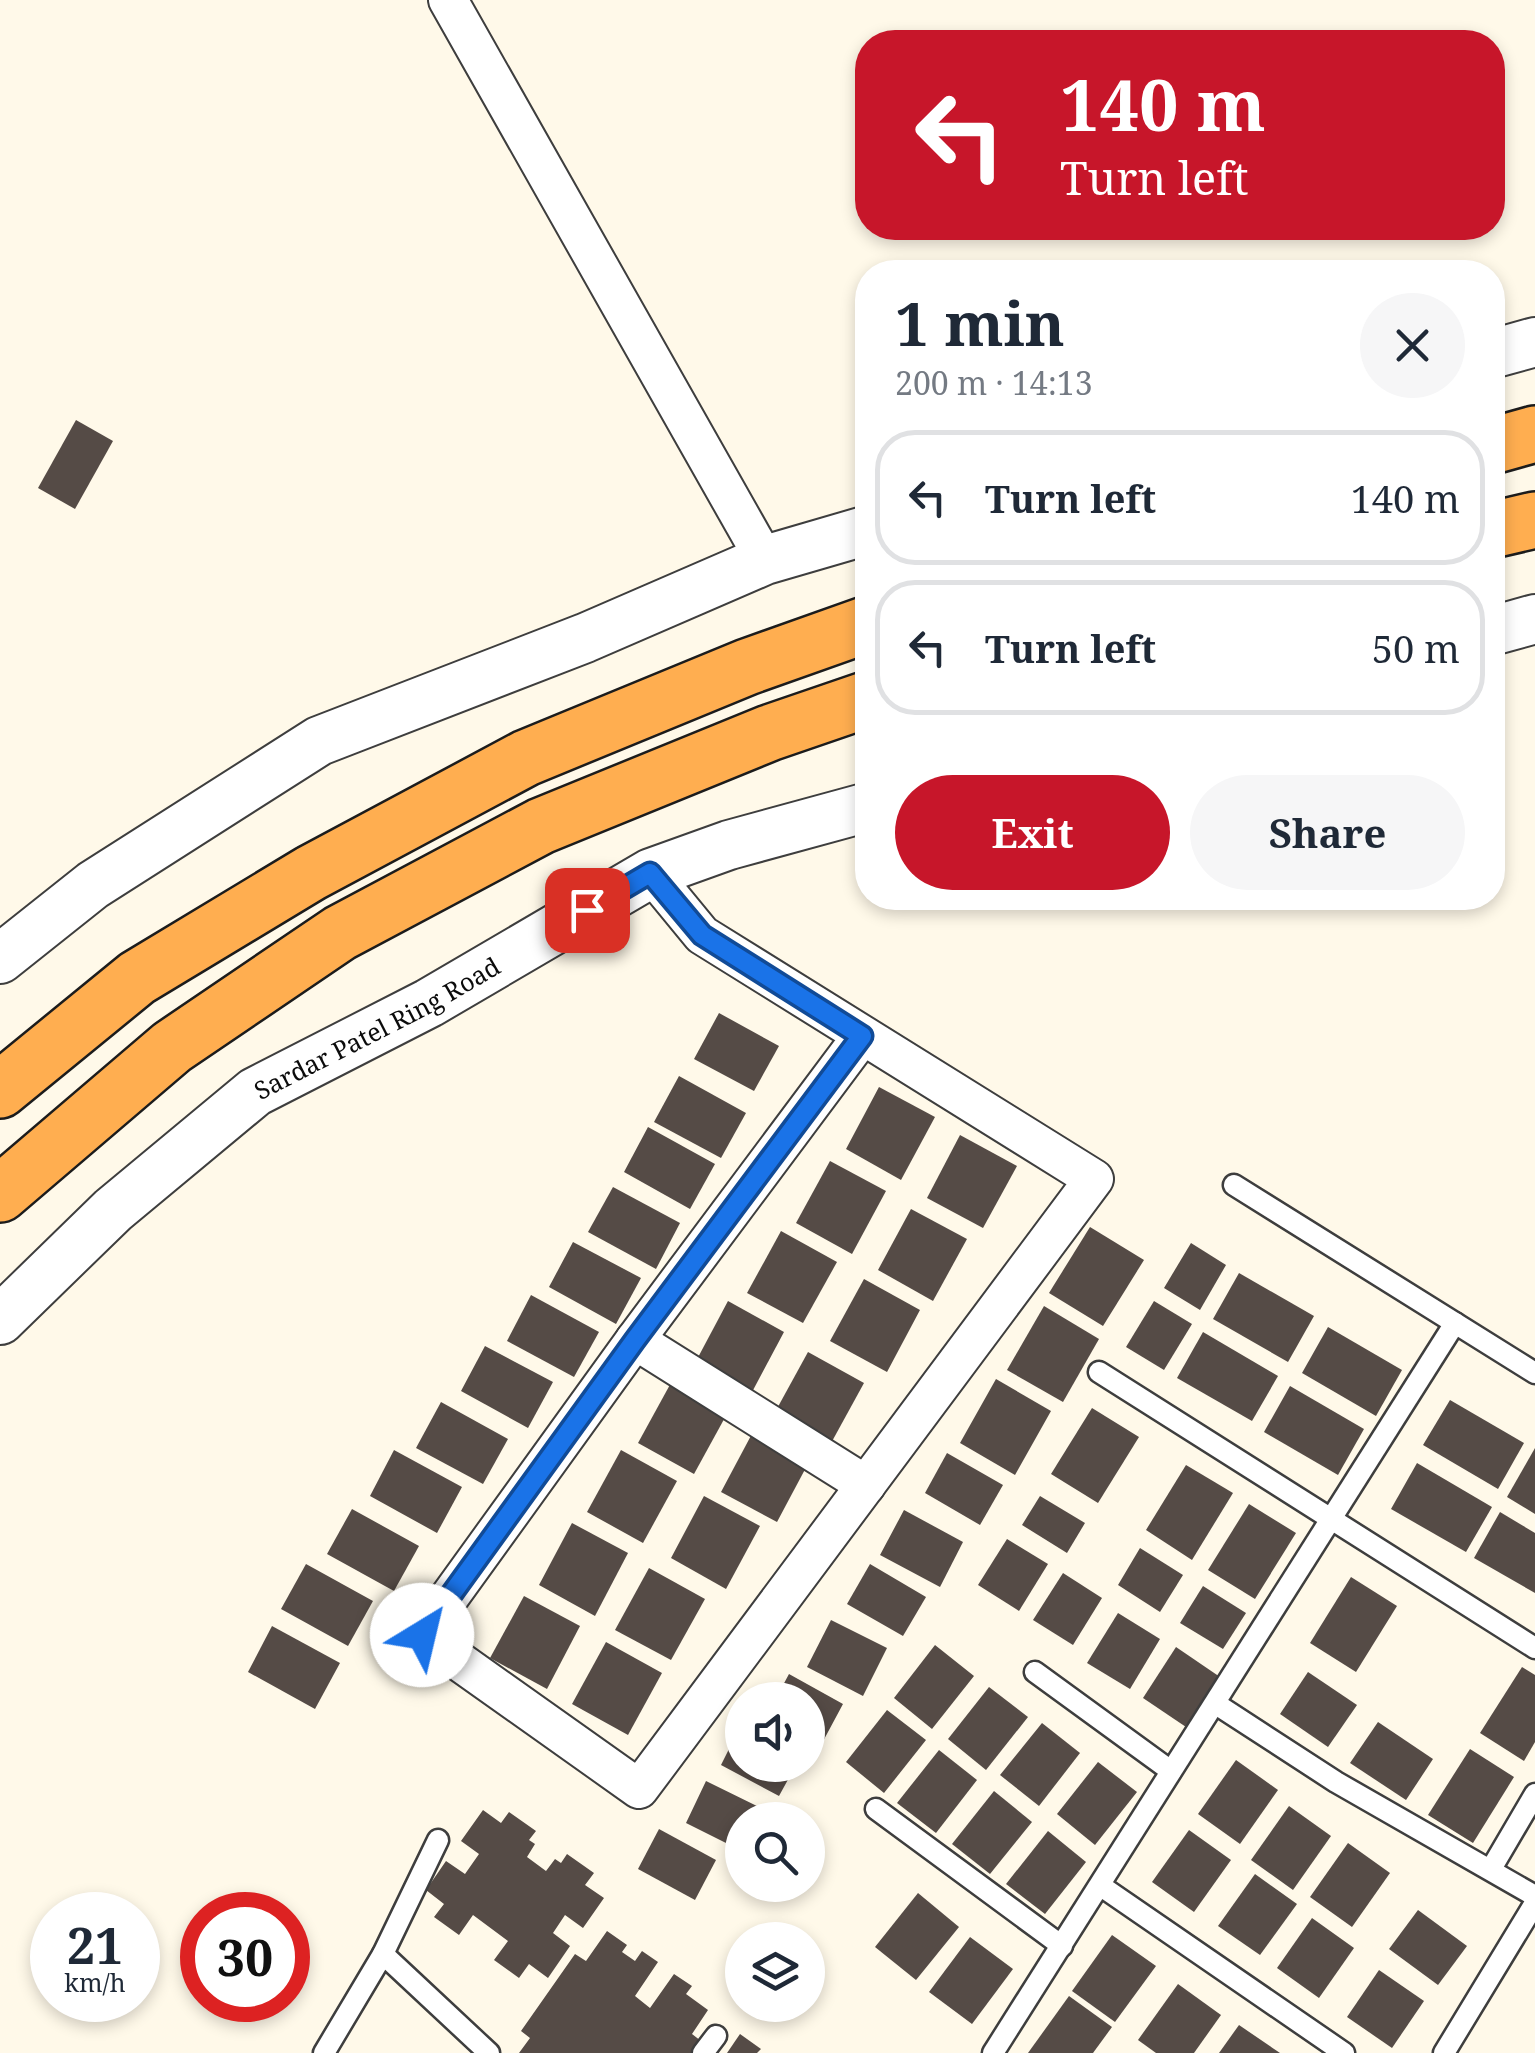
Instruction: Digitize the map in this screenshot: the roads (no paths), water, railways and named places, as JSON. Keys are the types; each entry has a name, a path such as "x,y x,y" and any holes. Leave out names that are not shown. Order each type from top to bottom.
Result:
{"highway":[{"path":"1505,442 1535,434"},
{"path":"1505,527 1535,520"},
{"path":"0,1090 137,978 312,873 526,758 747,667 855,629"},
{"path":"0,1194 172,1047 340,932 541,826 769,733 855,703"}],"street":[{"path":"448,0 765,560"},
{"path":"1505,350 1535,342"},
{"path":"0,958 93,885 319,741 584,638 765,560 855,534"},
{"path":"1505,627 1535,619"},
{"name":"Sardar Patel Ring Road","path":"0,1320 113,1210 256,1092 429,1003 650,873 728,845 855,811"},
{"path":"650,873 702,935 1094,1180 639,1789 422,1635 862,1036"},
{"path":"635,1340 866,1485"}],"lane":[{"path":"1234,1185 1535,1373"},
{"path":"993,2053 1455,1324"},
{"path":"1099,1372 1535,1648"},
{"path":"1035,1672 1172,1771"},
{"path":"1216,1704 1336,1782 1491,1869 1535,1899 1444,2053"},
{"path":"1491,1869 1535,1794"},
{"path":"876,1808 1062,1946"},
{"path":"324,2053 382,1954 438,1840"},
{"path":"1102,1886 1344,2053"},
{"path":"382,1954 490,2053"},
{"path":"703,2053 716,2036"}]}
